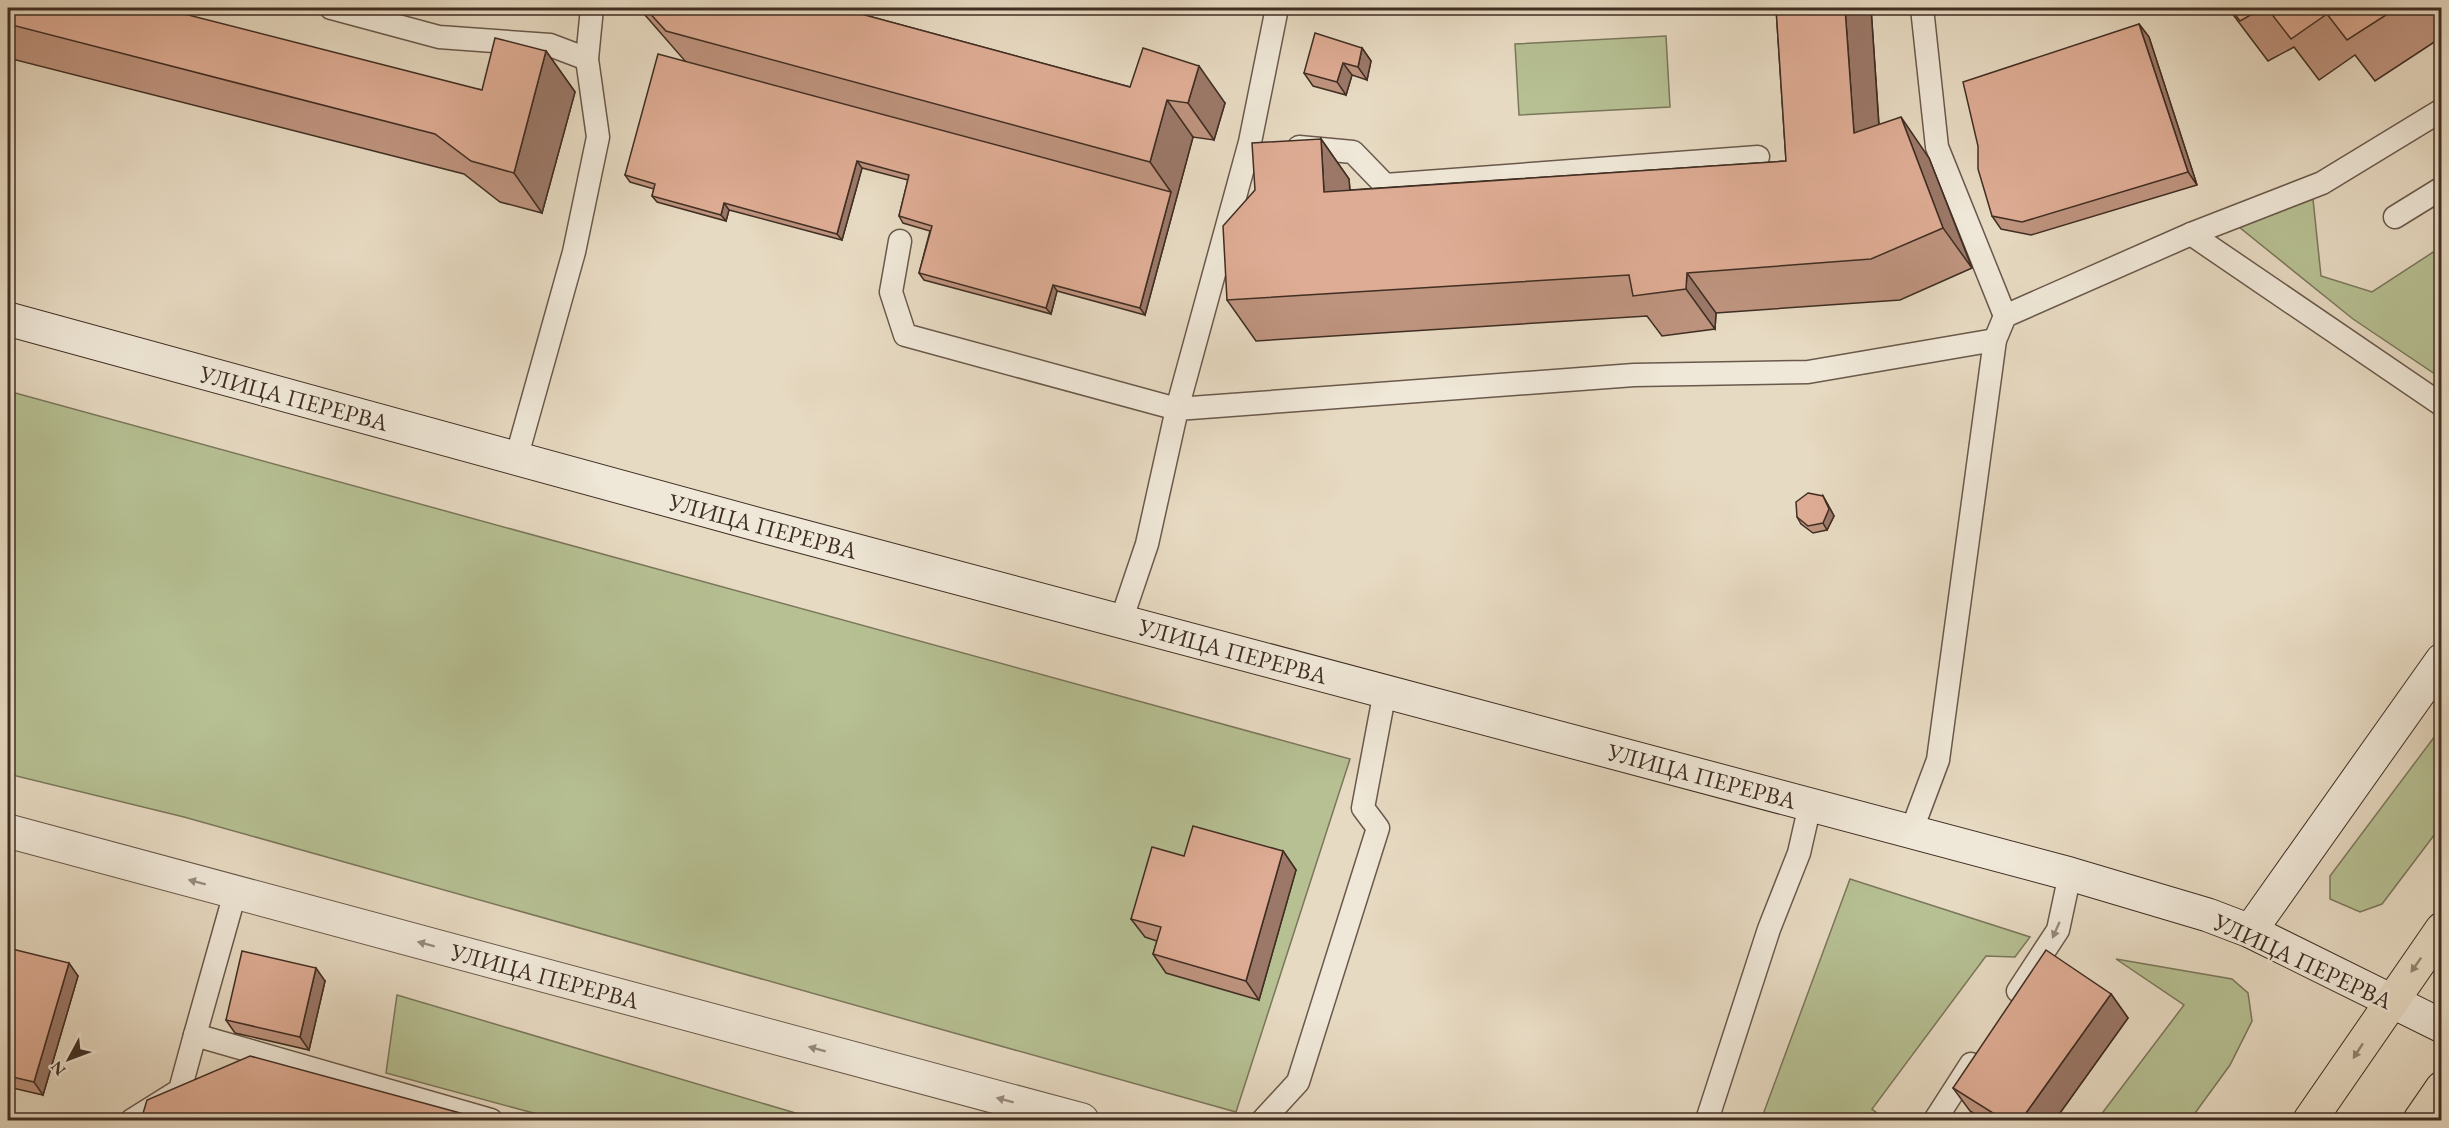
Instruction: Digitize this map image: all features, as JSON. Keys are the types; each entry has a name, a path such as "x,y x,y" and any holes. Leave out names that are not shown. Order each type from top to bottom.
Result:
{"main road":[{"name":"УЛИЦА ПЕРЕРВА","path":"8,320 516,459 2070,874 2208,915 2250,931 2442,1026"},
{"path":"2250,931 2442,660"},
{"name":"УЛИЦА ПЕРЕРВА","path":"8,831 1082,1120"},
{"path":"2310,1120 2442,929"},
{"path":"2420,1120 2442,1088"}],"lane":[{"path":"331,8 439,37 550,45 587,59"},
{"path":"516,459 574,252 598,137 587,59 592,8"},
{"path":"1121,621 1148,544 1177,410 1250,142 1277,8"},
{"path":"1911,832 1938,760 1995,340 2004,316 1937,147 1922,8"},
{"path":"2004,316 2191,234 2322,183 2442,111"},
{"path":"1250,142 1353,152 1385,185 1758,157"},
{"path":"2395,217 2442,188"},
{"path":"2191,234 2442,405"},
{"path":"900,241 891,292 905,334 1177,410 1634,375 1808,372 1995,340"},
{"path":"1263,1120 1298,1082 1378,828 1363,808 1385,692"},
{"path":"1707,1120 1769,929 1799,853 1810,805"},
{"path":"2006,1010 2058,930 2070,874"},
{"path":"132,1120 180,1090 235,893"},
{"path":"195,1035 491,1120"},
{"path":"1935,1120 1980,1050"}],"green space":[{"path":"1666,36 1670,107 1519,115 1515,44"},
{"path":"2313,199 2321,276 2372,292 2441,247 2441,378 2353,319 2239,227"},
{"path":"8,391 1350,759 1236,1112 184,817 8,774"},
{"path":"2441,728 2441,826 2382,904 2360,912 2330,899 2330,876"},
{"path":"1850,879 2030,937 2015,957 1986,956 1872,1109 1886,1120 1761,1120"},
{"path":"2116,959 2232,979 2248,993 2252,1021 2230,1065 2190,1120 2097,1120 2184,1005"},
{"path":"397,995 819,1120 559,1120 386,1073"}],"building":[{"path":"8,8 161,8 482,90 495,38 546,51 514,173 471,161 435,134 8,24"},
{"path":"645,8 839,8 1130,87 1143,48 1199,66 1188,103 1167,100 1150,162 666,31"},
{"path":"1776,8 1845,8 1854,133 1901,117 1943,228 1871,259 1687,273 1686,289 1633,296 1629,275 1227,300 1223,226 1255,190 1252,143 1321,139 1324,192 1786,161"},
{"path":"2230,8 2263,8 2240,21"},
{"path":"2267,8 2397,8 2347,40 2327,14 2291,39"},
{"path":"2139,24 2188,172 2022,222 1992,216 1978,169 1978,146 1963,82"},
{"path":"1315,33 1362,48 1358,67 1343,63 1337,82 1304,73"},
{"path":"658,54 1171,192 1140,308 1053,285 1046,308 919,273 932,226 899,216 909,175 857,161 837,234 724,203 721,215 652,196 655,184 625,175"},
{"path":"1808,493 1823,496 1829,509 1823,523 1808,526 1797,517 1796,502"},
{"path":"1193,826 1283,851 1246,981 1153,954 1161,927 1131,919 1152,847 1184,856"},
{"path":"8,948 69,963 34,1082 8,1076"},
{"path":"2046,950 2111,994 2021,1120 2004,1120 1953,1088"},
{"path":"242,951 316,968 300,1037 226,1020"},
{"path":"250,1056 486,1120 141,1120 147,1100"}]}
